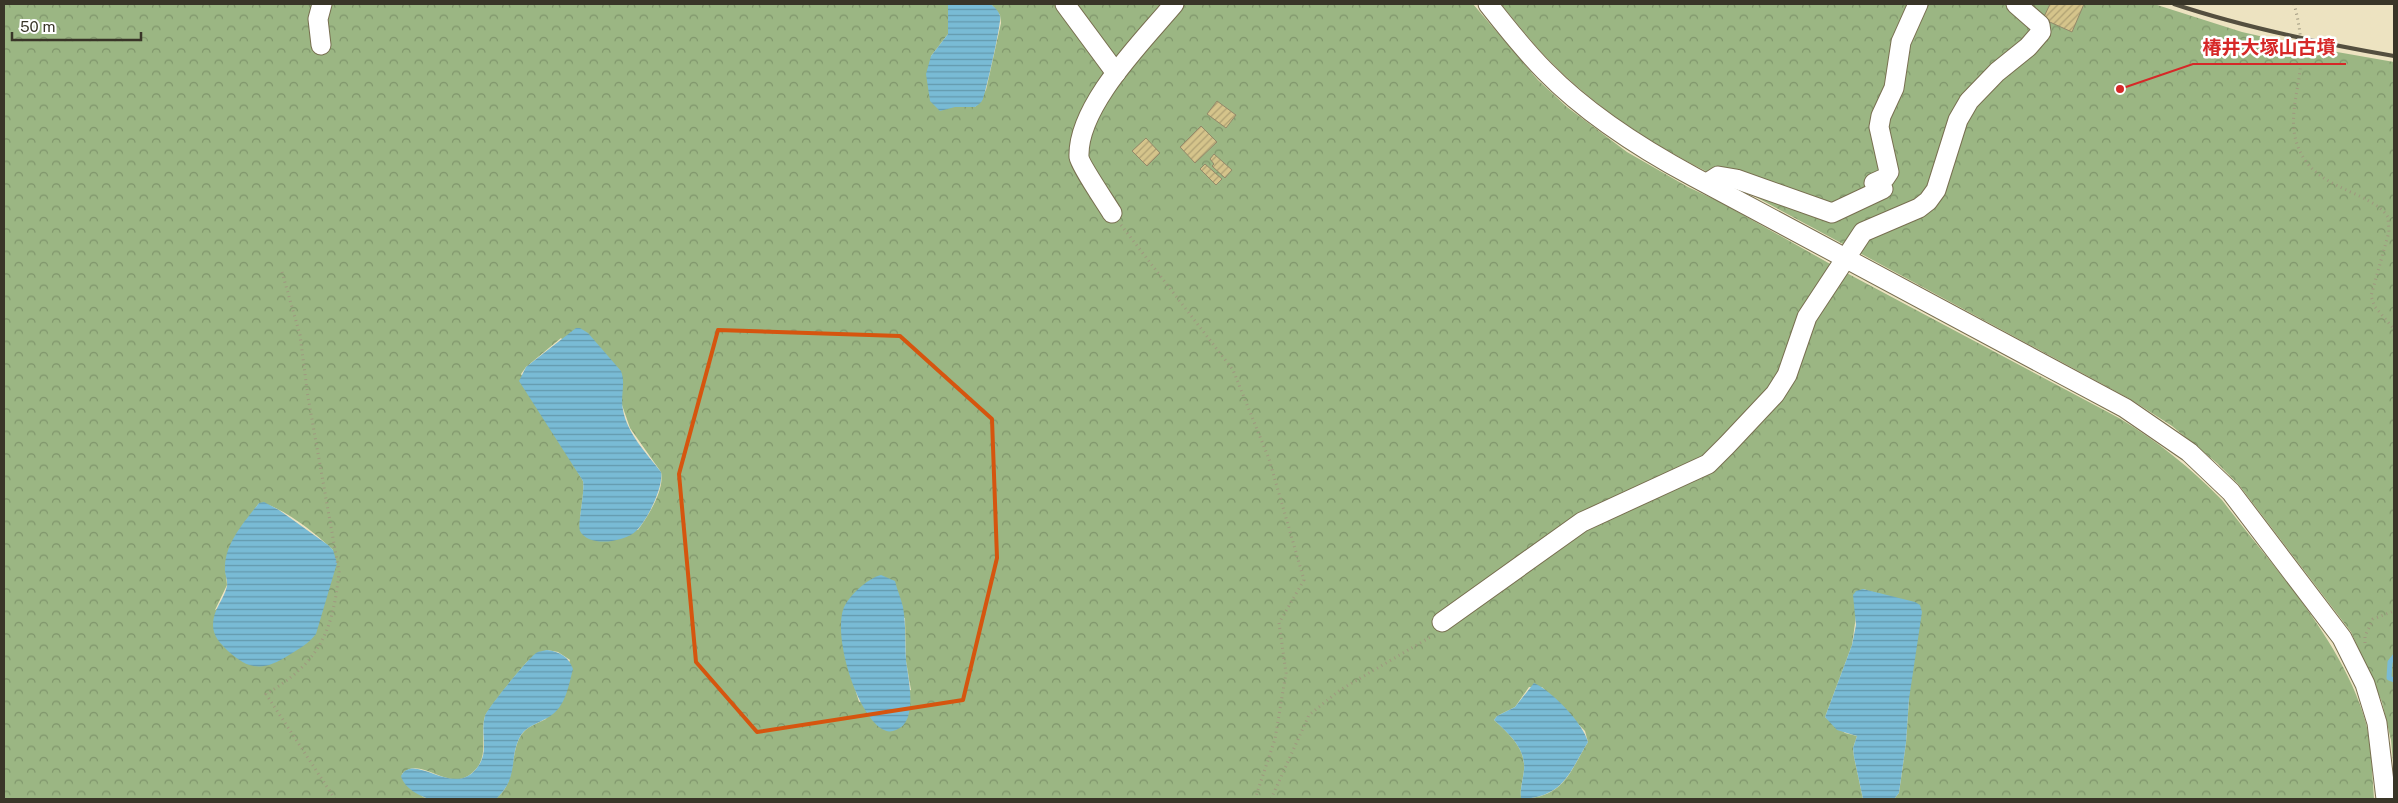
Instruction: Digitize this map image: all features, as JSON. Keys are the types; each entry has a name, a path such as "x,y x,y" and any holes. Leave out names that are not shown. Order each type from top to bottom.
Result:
{"street":[{"path":"320,45 318,19 322,4"},
{"path":"1065,4 1116,74"},
{"path":"1112,213 1079,158 1084,124 1116,74 1174,4"},
{"path":"1488,4 1541,66 1575,98 1634,142 1846,259 2125,408 2166,434 2211,471 2231,492 2342,638 2365,684 2377,723 2386,799"},
{"path":"1707,183 1718,176 1736,178 1832,214 1883,189 1874,184 1885,178 1889,172 1879,127 1881,116 1894,88 1900,42 1918,4"},
{"path":"1442,622 1582,522 1708,464 1775,394 1787,375 1807,317 1863,232 1919,208 1928,201 1936,190 1958,120 1969,101 1997,72 2028,46 2041,32 2040,25 2016,4"}],"path":[{"path":"2294,4 2298,16 2301,60 2293,107 2293,134 2304,160 2322,178 2379,208 2388,217 2389,232 2371,296 2375,307 2394,329"},
{"path":"1112,213 1233,370 1269,458 1304,580 1279,624 1286,673 1275,739 1255,799"},
{"path":"282,272 300,335 308,397 339,572 336,598 325,638 312,658 290,680 266,694 335,799"},
{"path":"2365,644 2365,636 2373,619 2394,611"},
{"path":"1271,799 1309,714 1340,690 1434,635 1442,622"}],"highlighted area":[{"path":"718,330 900,336 992,419 997,558 963,700 757,732 696,662 679,474"}],"green space":[{"path":"4,4 948,4 948,34 931,56 955,107 975,107 986,90 1001,23 1000,15 991,4 1473,4 1538,80 1567,107 1627,152 1841,270 2119,418 2147,436 2186,466 2222,500 2284,578 2324,634 2341,663 2366,723 2371,751 2374,799 1894,799 1899,793 1906,743 1909,699 1887,596 1863,589 1856,616 1852,645 1825,717 1845,733 1857,736 1853,748 1863,799 1525,799 1549,793 1558,787 1570,773 1588,742 1585,731 1542,687 1529,687 1515,707 1497,716 1494,720 1515,742 1522,755 1524,770 1521,797 1523,799 495,799 507,784 518,741 527,729 546,719 570,660 558,652 547,650 527,662 487,712 483,724 483,753 478,767 472,773 463,778 454,779 418,768 409,769 402,774 423,797 430,799 4,799","holes":["561,338 622,405 630,428 661,472 662,479 658,495 638,530 581,531 583,481 521,374 526,367","259,503 287,514 318,536 333,550 215,610 227,585 225,566 234,539","843,609 905,618 906,661 911,690 859,702 845,656"]},
{"path":"1501,4 2154,4 2242,32 2303,46 2394,62 2394,774 2391,740 2382,702 2351,632 2239,485 2218,464 2172,426 2130,399 1682,158 1636,131 1593,100 1553,64"}],"water":[{"path":"948,4 991,4 999,12 1000,21 982,100 975,107 955,107 940,111 930,101 926,74 931,56 948,34"},
{"path":"576,328 580,328 588,333 621,371 623,380 622,405 625,419 638,443 661,472 660,486 645,520 631,535 607,542 591,540 580,531 579,522 583,481 519,381 526,367"},
{"path":"264,502 279,510 328,545 333,550 337,563 316,634 310,641 280,660 265,666 257,666 243,662 228,651 216,636 213,629 213,619 227,586 225,569 228,549 248,517 259,503"},
{"path":"881,575 895,581 902,604 910,688 908,718 903,725 891,731 882,729 872,720 856,692 845,656 841,623 845,605 853,594 864,584"},
{"path":"1863,589 1915,602 1920,605 1922,612 1909,699 1906,743 1899,793 1894,799 1863,799 1853,748 1857,736 1837,730 1825,717 1852,645 1856,625 1853,595 1856,591"},
{"path":"547,650 563,655 573,669 566,693 561,705 553,714 528,728 521,735 517,743 509,782 497,798 430,799 417,794 405,784 401,776 407,770 415,769 459,779 470,775 482,759 484,747 483,729 485,716 488,711 532,657 537,652"},
{"path":"1534,683 1566,708 1580,726 1588,742 1570,773 1557,788 1537,797 1523,799 1521,798 1524,770 1522,755 1515,742 1494,720 1497,716 1515,707"}],"building":[{"path":"2050,4 2084,4 2072,32 2043,19"},
{"path":"1217,101 1236,115 1226,128 1207,114"},
{"path":"1201,126 1217,142 1195,163 1180,147"},
{"path":"1146,138 1160,153 1147,166 1132,151"},
{"path":"1214,154 1232,170 1225,178 1212,166 1214,164 1210,159"},
{"path":"1205,164 1222,179 1216,185 1200,169"}],"waterway":[{"path":"2394,657 2390,662 2389,678 2394,680"}],"railway":[{"path":"2174,4 2201,13 2283,34 2394,56"}],"place":[{"name":"椿井大塚山古墳","path":"2120,89"}]}
